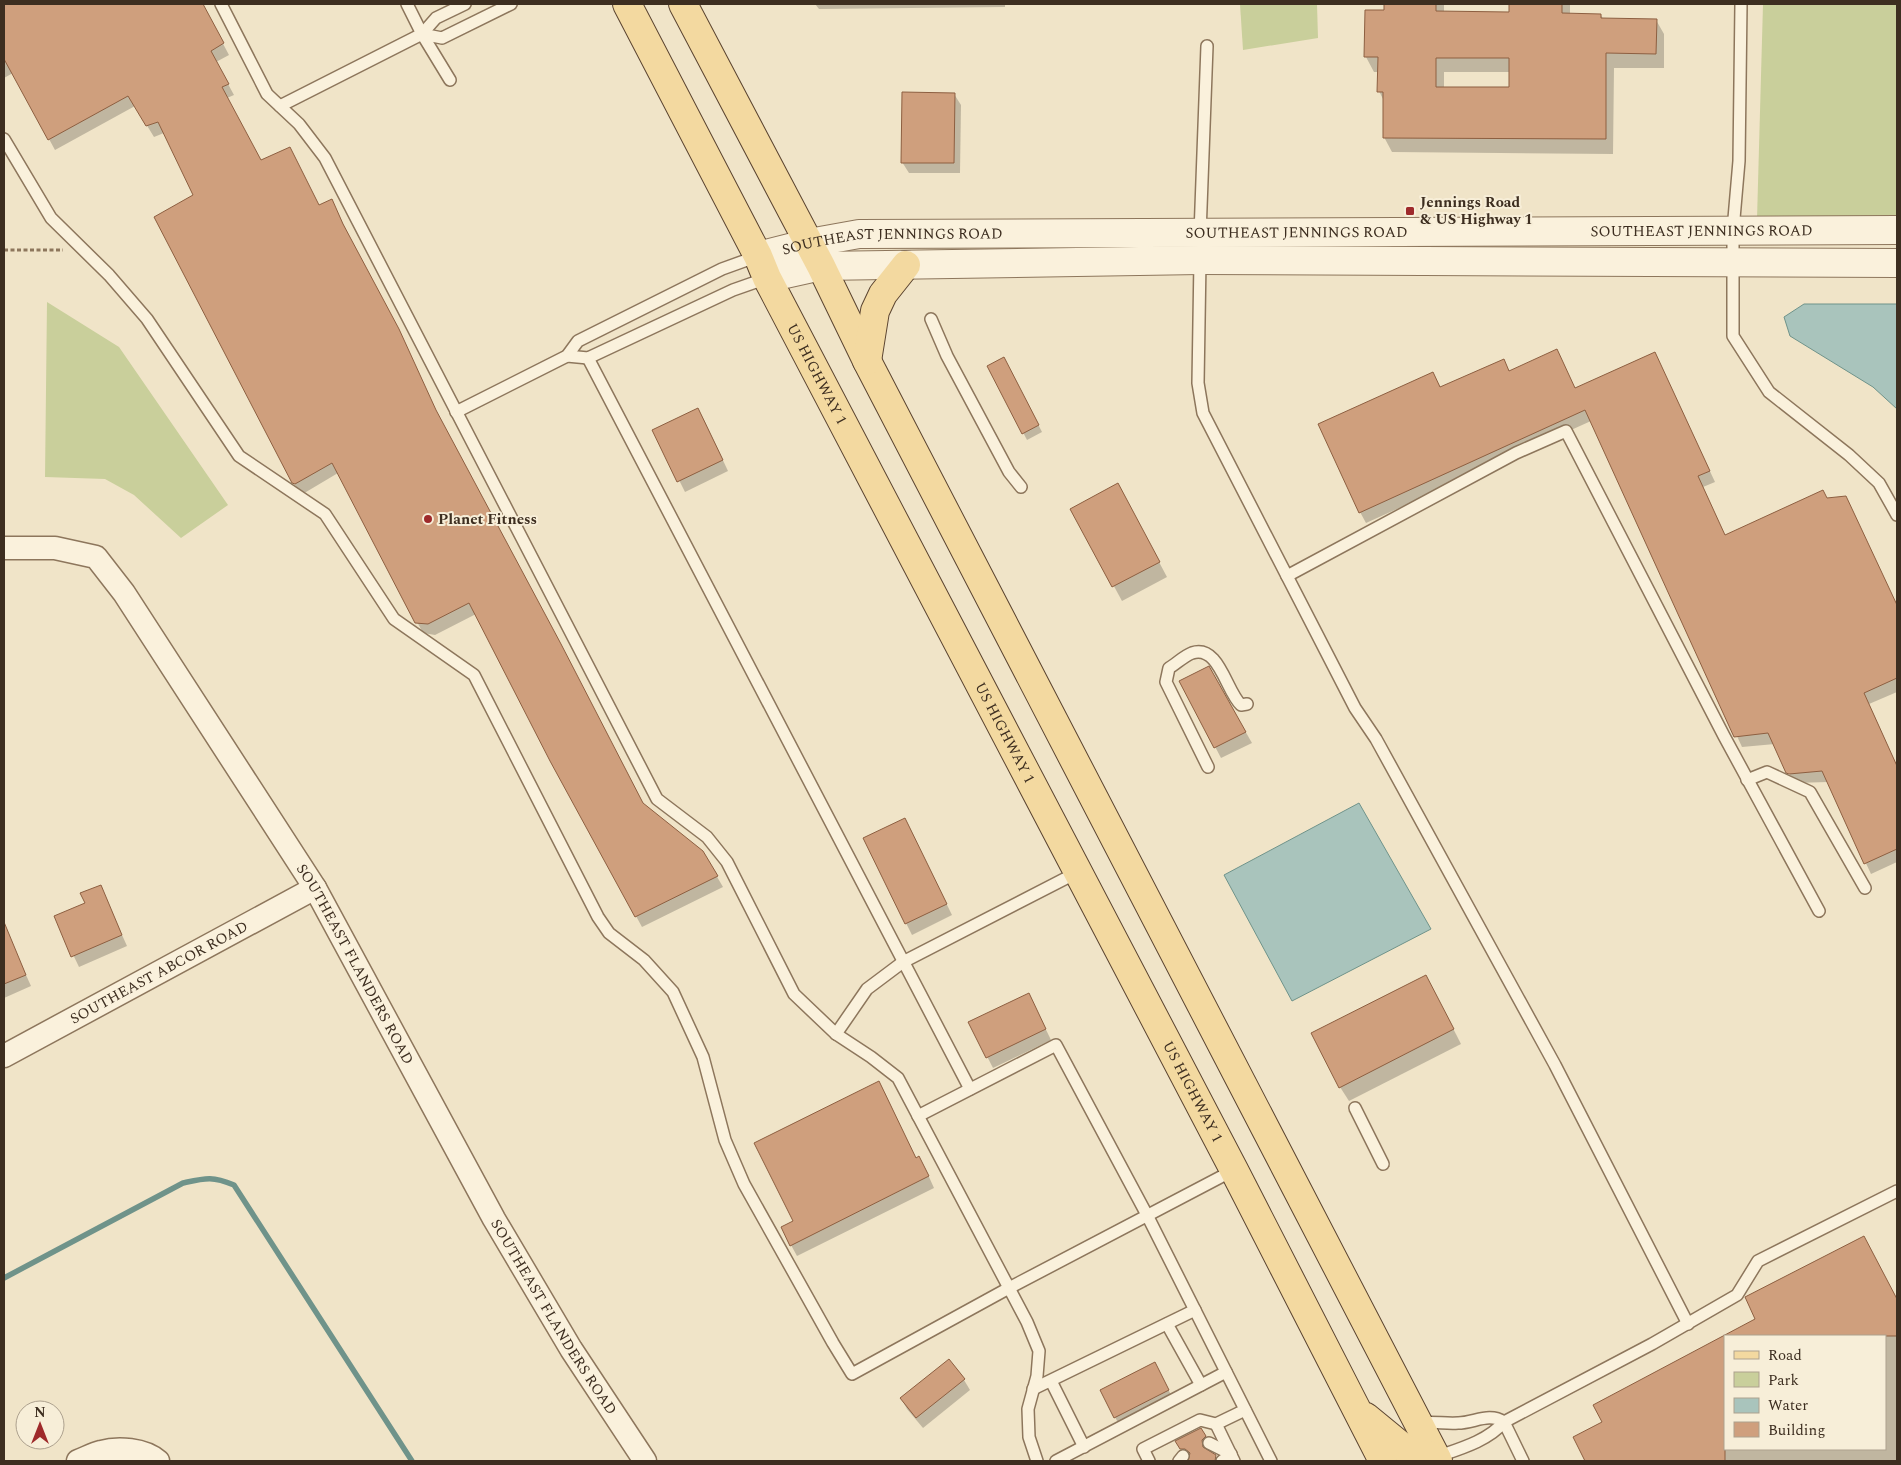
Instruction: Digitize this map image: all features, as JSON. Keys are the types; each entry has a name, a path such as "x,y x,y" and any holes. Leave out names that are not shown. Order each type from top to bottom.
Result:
{"main road":[{"name":"US HIGHWAY 1","path":"627,4 762,267 1234,1170 1383,1461"},
{"path":"683,4 815,254 867,361 1437,1459"},
{"path":"867,361 875,311 884,294 906,265"},
{"path":"1357,1410 1405,1449 1437,1459"}],"street":[{"name":"SOUTHEAST JENNINGS ROAD","path":"815,254 906,265 1200,246 1733,230 1897,230"},
{"name":"SOUTHEAST JENNINGS ROAD","path":"762,267 815,254 858,234 1733,262 1897,263"},
{"name":"SOUTHEAST FLANDERS ROAD","path":"4,548 55,548 96,557 129,601 315,888 494,1219 571,1349 645,1461"},
{"name":"SOUTHEAST ABCOR ROAD","path":"4,1056 315,888"},
{"path":"78,1461 101,1452 130,1449 158,1461"}],"lane":[{"path":"220,4 267,94 298,124 325,158 657,799 707,837 727,862 794,994 836,1034 898,1078 1027,1322 1039,1351 1037,1376 1028,1409 1030,1437 1037,1461"},
{"path":"407,4 422,34 450,80"},
{"path":"280,106 422,34 436,18 465,4"},
{"path":"422,34 442,38 511,4"},
{"path":"1741,4 1739,161 1733,230 1733,336 1769,392 1849,455 1867,472 1879,484 1897,515"},
{"path":"1207,46 1200,246 1198,382 1203,413 1355,708 1376,739 1555,1064 1688,1324"},
{"path":"4,139 51,218 109,275 147,319 239,456 325,514 394,619 474,675 598,917 609,934 644,960 673,992 703,1057 725,1140 744,1184 852,1374 1009,1288 1234,1170"},
{"path":"456,412 567,356 578,341 722,268 762,267"},
{"path":"567,356 588,358 733,290 762,267"},
{"path":"931,320 947,356 1009,472 1021,487"},
{"path":"588,358 970,1089"},
{"path":"1287,576 1516,453 1566,431 1747,780 1819,912"},
{"path":"1208,767 1166,682 1169,668 1192,653 1203,653 1215,660 1234,700 1241,705 1247,704"},
{"path":"1747,780 1767,772 1810,792 1865,888"},
{"path":"836,1034 867,989 904,962 1078,872"},
{"path":"918,1116 1056,1045 1147,1215 1272,1461"},
{"path":"1355,1108 1383,1164"},
{"path":"1437,1459 1497,1430 1504,1422 1688,1324 1737,1295 1758,1261 1897,1191"},
{"path":"1033,1389 1195,1310"},
{"path":"1166,1324 1201,1385"},
{"path":"1056,1461 1226,1372"},
{"path":"1050,1381 1084,1446"},
{"path":"1149,1461 1143,1449 1200,1420 1216,1424 1245,1410"},
{"path":"1419,1423 1432,1421 1459,1423 1487,1417 1499,1419 1504,1422 1523,1461"},
{"path":"1216,1424 1229,1459"},
{"path":"1209,1443 1229,1459"}],"path":[{"path":"4,250 62,250 79,247"}],"green space":[{"path":"1240,4 1317,4 1318,38 1243,50"},
{"path":"1763,4 1897,4 1897,219 1757,219"},
{"path":"47,302 119,347 228,505 181,538 134,495 105,479 45,477"}],"water":[{"path":"1804,304 1897,304 1897,409 1873,387 1790,336 1784,317"},
{"path":"1359,803 1431,929 1292,1001 1224,875"}],"building":[{"path":"4,4 203,4 224,43 211,51 229,84 222,87 261,160 290,147 319,205 332,199 343,224 399,329 436,410 561,644 643,803 703,851 718,876 635,917 550,761 469,603 428,624 415,623 332,463 295,484 292,483 154,217 193,195 158,122 146,126 128,96 48,140 4,59"},
{"path":"1384,4 1436,4 1436,11 1509,12 1509,4 1562,4 1562,13 1601,14 1601,18 1657,19 1656,54 1606,53 1606,139 1383,138 1383,92 1377,92 1378,57 1364,57 1365,10 1384,10","holes":["1436,58 1509,58 1509,87 1436,87"]},
{"path":"902,92 955,93 954,163 901,163"},
{"path":"1557,349 1575,388 1655,352 1710,471 1698,476 1725,535 1823,490 1827,498 1846,496 1897,605 1897,678 1864,693 1897,766 1897,849 1864,864 1822,771 1786,773 1768,733 1734,737 1585,410 1359,513 1318,424 1433,372 1440,387 1504,359 1509,371"},
{"path":"1004,357 1039,425 1022,434 987,366"},
{"path":"698,408 723,460 677,482 652,430"},
{"path":"1118,483 1160,562 1112,587 1070,509"},
{"path":"1209,666 1246,732 1214,748 1179,681"},
{"path":"905,818 947,904 905,924 863,838"},
{"path":"101,885 122,935 71,957 54,916 85,903 80,893"},
{"path":"4,922 26,975 4,984"},
{"path":"1426,975 1454,1029 1339,1088 1311,1033"},
{"path":"1029,993 1046,1029 986,1058 968,1022"},
{"path":"879,1081 916,1158 919,1156 929,1176 790,1246 781,1227 793,1221 754,1143"},
{"path":"1864,1236 1897,1299 1897,1336 1725,1335 1755,1319 1745,1297"},
{"path":"1724,1335 1725,1461 1585,1461 1573,1437 1602,1422 1593,1405"},
{"path":"949,1359 965,1379 916,1418 900,1398"},
{"path":"1155,1362 1169,1390 1114,1418 1100,1390"},
{"path":"1201,1428 1206,1436 1202,1440 1203,1447 1216,1455 1215,1461 1188,1461 1190,1453 1185,1449 1180,1449 1175,1441"}],"waterway":[{"path":"4,1278 183,1183 209,1179 220,1180 234,1185 412,1461"}],"place":[{"name":"Jennings Road & US Highway 1","path":"1410,211"},
{"name":"Planet Fitness","path":"428,519"}]}
